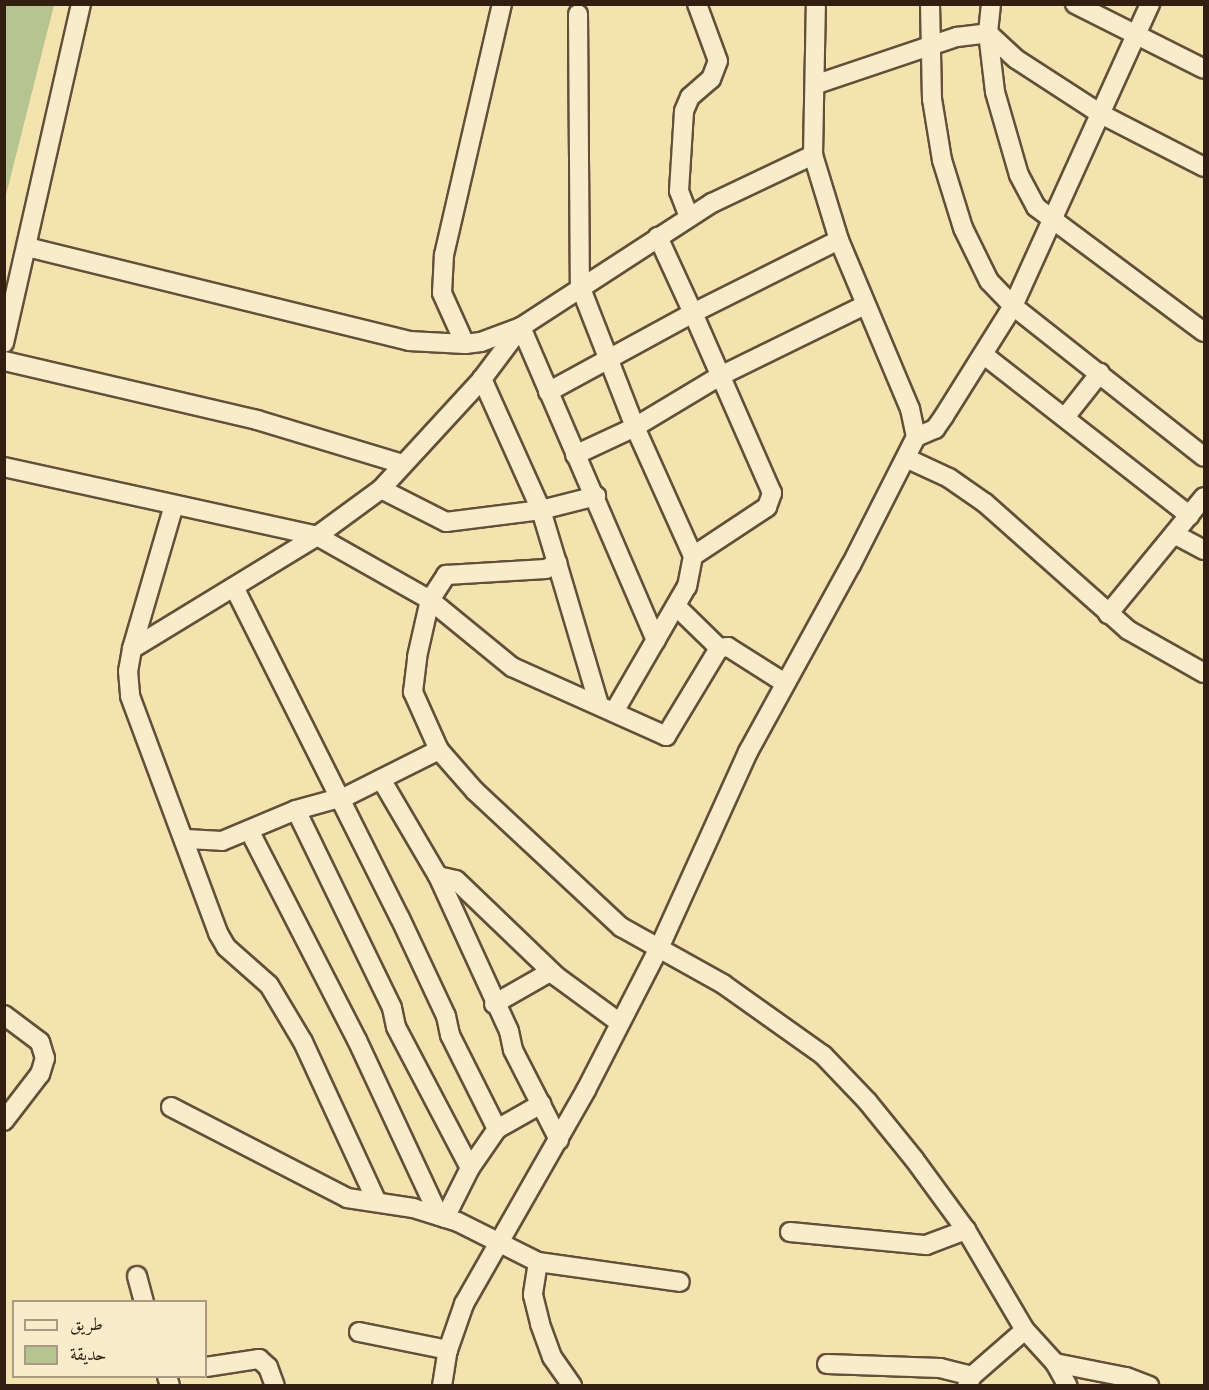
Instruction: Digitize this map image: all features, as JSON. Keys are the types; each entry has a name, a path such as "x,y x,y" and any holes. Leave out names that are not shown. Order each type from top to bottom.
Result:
{"street":[{"path":"4,343 81,4"},
{"path":"465,344 441,293 444,255 502,4"},
{"path":"689,218 679,191 684,111 690,98 711,79 718,61 697,4"},
{"path":"442,1386 448,1350 464,1304 559,1140 620,1023 660,946 748,752 908,459 916,437 910,409 839,240 813,155 817,84 816,4"},
{"path":"930,4 932,99 942,160 963,228 989,281 1013,306 1204,457"},
{"path":"991,4 988,33 996,92 1019,176 1036,207 1052,223 1146,286 1204,332"},
{"path":"1075,4 1204,69"},
{"path":"916,437 935,429 1013,306 1150,4"},
{"path":"578,14 580,286 635,427 693,556 687,585 676,606 656,640 606,709"},
{"path":"817,84 957,37 988,33"},
{"path":"988,33 1016,59 1099,113 1204,167"},
{"path":"27,247 409,341 465,344 482,342 520,327 580,286 689,218 813,155"},
{"path":"658,237 720,376 754,443 772,493 767,507 693,556"},
{"path":"548,392 608,362 693,313 839,240"},
{"path":"575,455 635,427 720,376 865,305"},
{"path":"132,649 317,536 381,489 482,379 520,327"},
{"path":"520,327 575,455 596,496 656,640"},
{"path":"984,355 1066,416 1190,516"},
{"path":"4,361 257,420 403,465"},
{"path":"1066,416 1100,373"},
{"path":"482,379 541,510 606,709"},
{"path":"908,459 949,478 985,503 1128,630 1204,673"},
{"path":"4,467 317,536 430,600 512,667 669,735 719,648"},
{"path":"381,489 446,522 541,510 596,496"},
{"path":"1108,614 1204,497"},
{"path":"174,505 132,649 128,671 130,696 186,839 218,933 226,947 269,985 303,1042 376,1202"},
{"path":"1174,534 1204,550"},
{"path":"557,563 546,569 446,575 430,600 413,692 439,750 475,791 621,927 660,946 723,984 823,1055 867,1101 966,1230 1025,1330 1055,1363 1068,1386"},
{"path":"234,587 340,798 497,1129"},
{"path":"676,606 719,648"},
{"path":"719,648 728,647 785,683"},
{"path":"186,839 222,841 296,810 340,798 439,750"},
{"path":"381,780 438,876 494,1004 559,1140"},
{"path":"296,810 392,1008 396,1027 470,1168"},
{"path":"249,830 357,1040 442,1217"},
{"path":"438,876 456,880 550,972 620,1023"},
{"path":"494,1004 550,972"},
{"path":"4,1016 40,1042 45,1058 40,1074 4,1121"},
{"path":"442,1217 470,1168 497,1129 541,1104"},
{"path":"171,1107 323,1189 347,1198 442,1217 499,1241 538,1262 680,1282"},
{"path":"790,1232 926,1245 966,1230"},
{"path":"538,1262 533,1295 540,1324 552,1357 572,1386"},
{"path":"137,1276 143,1300"},
{"path":"827,1364 940,1368 970,1381 1025,1330"},
{"path":"359,1332 448,1350"},
{"path":"207,1367 259,1359 268,1367 275,1386"},
{"path":"1055,1363 1126,1377 1149,1386"}],"green space":[{"path":"4,5 54,5 5,199"}]}
